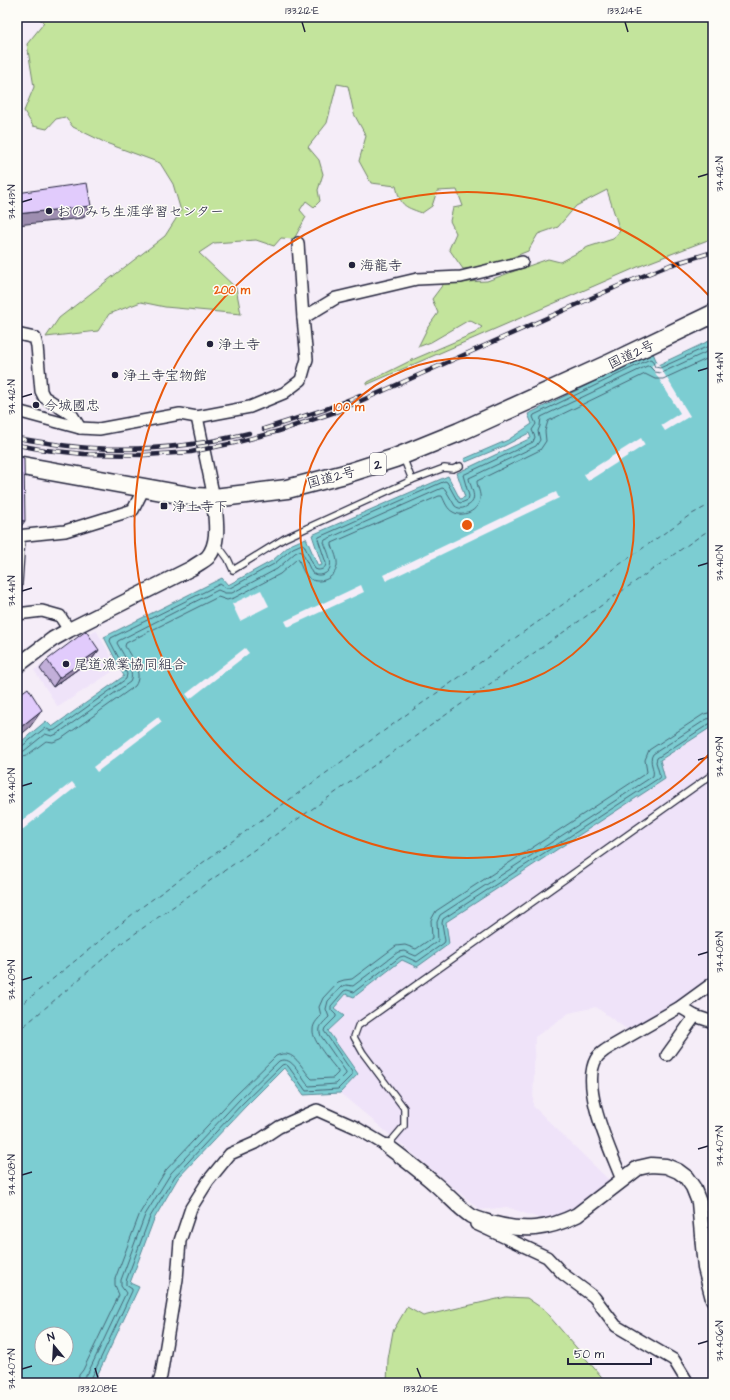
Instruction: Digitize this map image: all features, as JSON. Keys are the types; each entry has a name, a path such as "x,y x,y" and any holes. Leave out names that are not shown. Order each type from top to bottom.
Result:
{"highway":[{"name":"国道2号","path":"17,465 196,497 214,498 287,489 345,474 403,455 481,422 618,360 713,314"}],"street":[{"path":"17,411 80,428 99,429 180,414 197,417 250,407 284,393 301,380 307,359 298,243"},
{"path":"303,318 336,298 417,279 461,277 522,262"},
{"path":"17,334 35,338 41,391 44,397 72,415 80,428"},
{"path":"17,666 53,639 192,568 207,557 215,545 216,532 214,498 197,417"},
{"path":"20,536 65,530 133,510 144,488"},
{"path":"17,614 42,611 60,616 69,630"},
{"path":"622,1180 595,1107 592,1083 594,1064 599,1055 607,1049 680,1007 713,984"},
{"path":"680,1007 695,1016 713,1022"},
{"path":"667,1055 695,1016"},
{"path":"158,1383 161,1376 177,1279 180,1241 191,1208 208,1181 230,1154 255,1143 279,1127 317,1110 355,1127 387,1146 417,1168 472,1216 491,1223 515,1228 529,1229 552,1225 577,1215 638,1168 651,1165 666,1166 678,1171 686,1177 693,1187 699,1202 705,1268 713,1300"},
{"path":"472,1216 475,1224 547,1257 563,1274 594,1297 616,1326 674,1360 688,1383"}],"lane":[{"path":"403,455 412,480"},
{"path":"215,542 228,559 233,570 285,538 412,480 444,468 453,469 460,466"},
{"path":"17,614 20,536"},
{"path":"387,1146 404,1126 404,1108 363,1053 354,1037 358,1026 713,774"}],"shaded area":[{"path":"96,630 118,668 58,707 34,670"},
{"path":"713,726 713,977 692,994 632,1033 596,1007 569,1013 535,1037 533,1106 610,1181 591,1198 570,1212 544,1220 507,1207 480,1210 340,1093 358,1074 328,1031 344,1016 334,1008 347,994 354,997 402,960 417,967 449,944 446,922 665,779 660,761"}],"green space":[{"path":"38,17 713,17 713,238 640,266 366,385 368,382 412,360 475,333 482,327 469,320 431,342 418,347 428,327 438,313 432,299 444,283 487,281 548,259 560,262 588,247 613,239 620,231 607,190 576,206 558,227 538,234 528,251 493,265 463,269 449,249 456,233 450,221 453,208 463,206 457,190 437,191 432,206 422,213 407,207 401,201 396,186 371,183 359,161 366,136 354,114 348,86 337,84 327,123 308,147 319,160 323,174 318,190 320,201 314,207 306,201 300,210 306,217 294,239 281,238 274,246 256,240 214,243 199,253 236,288 241,314 165,307 141,302 109,314 98,331 46,337 59,318 165,236 181,211 173,184 160,163 106,143 73,127 65,117 56,119 47,129 33,126 24,111 34,87 27,44 44,23"},
{"path":"506,1297 527,1298 543,1309 607,1383 387,1383 388,1359 393,1331 407,1307 423,1316"}],"water":[{"path":"713,339 713,726 660,760 665,779 446,922 449,944 417,967 402,960 354,997 346,994 334,1008 344,1016 328,1031 358,1074 340,1093 304,1095 284,1068 178,1178 154,1219 130,1283 139,1287 95,1380 90,1383 17,1383 17,745 46,721 52,727 124,676 104,637 222,578 228,585 272,561 290,545 306,538 318,566 322,565 312,535 448,476 460,499 465,497 457,473 531,438 529,433 504,446 466,462 464,459 508,440 532,424 528,414 653,353 658,365"}],"pier":[{"path":"657,362 690,416 665,431 661,425 680,413 651,366"},
{"path":"641,438 645,445 588,481 584,474"},
{"path":"556,492 559,498 386,581 383,575"},
{"path":"361,585 364,592 288,627 285,621"},
{"path":"261,590 269,606 240,621 232,604"},
{"path":"245,648 249,653 190,699 186,694"},
{"path":"158,717 162,722 97,772 93,767"},
{"path":"72,782 76,787 17,834 17,825"}],"building":[{"path":"87,183 91,206 17,214 17,193"},
{"path":"17,456 24,458 25,521 17,520"},
{"name":"尾道漁業協同組合","path":"86,631 99,650 59,678 47,660"},
{"path":"28,688 42,710 17,730 17,696"}],"ferry route":[{"path":"17,1008 139,909 414,709 690,515 713,503"},
{"path":"17,1032 123,942 713,528"}],"railway":[{"path":"17,445 45,450 84,454 145,455 191,452 234,443 279,431 338,411 623,284 670,265 713,252"},
{"path":"264,429 326,409 360,395"},
{"path":"17,438 73,447 132,449 191,444 230,438 249,433"}],"place":[{"name":"おのみち生涯学習センター","path":"49,211"},
{"name":"海龍寺","path":"352,265"},
{"name":"浄土寺","path":"210,344"},
{"name":"浄土寺宝物館","path":"115,375"},
{"name":"今城國忠","path":"36,405"},
{"name":"浄土寺下","path":"164,506"},
{"name":"尾道漁業協同組合","path":"66,664"}]}
